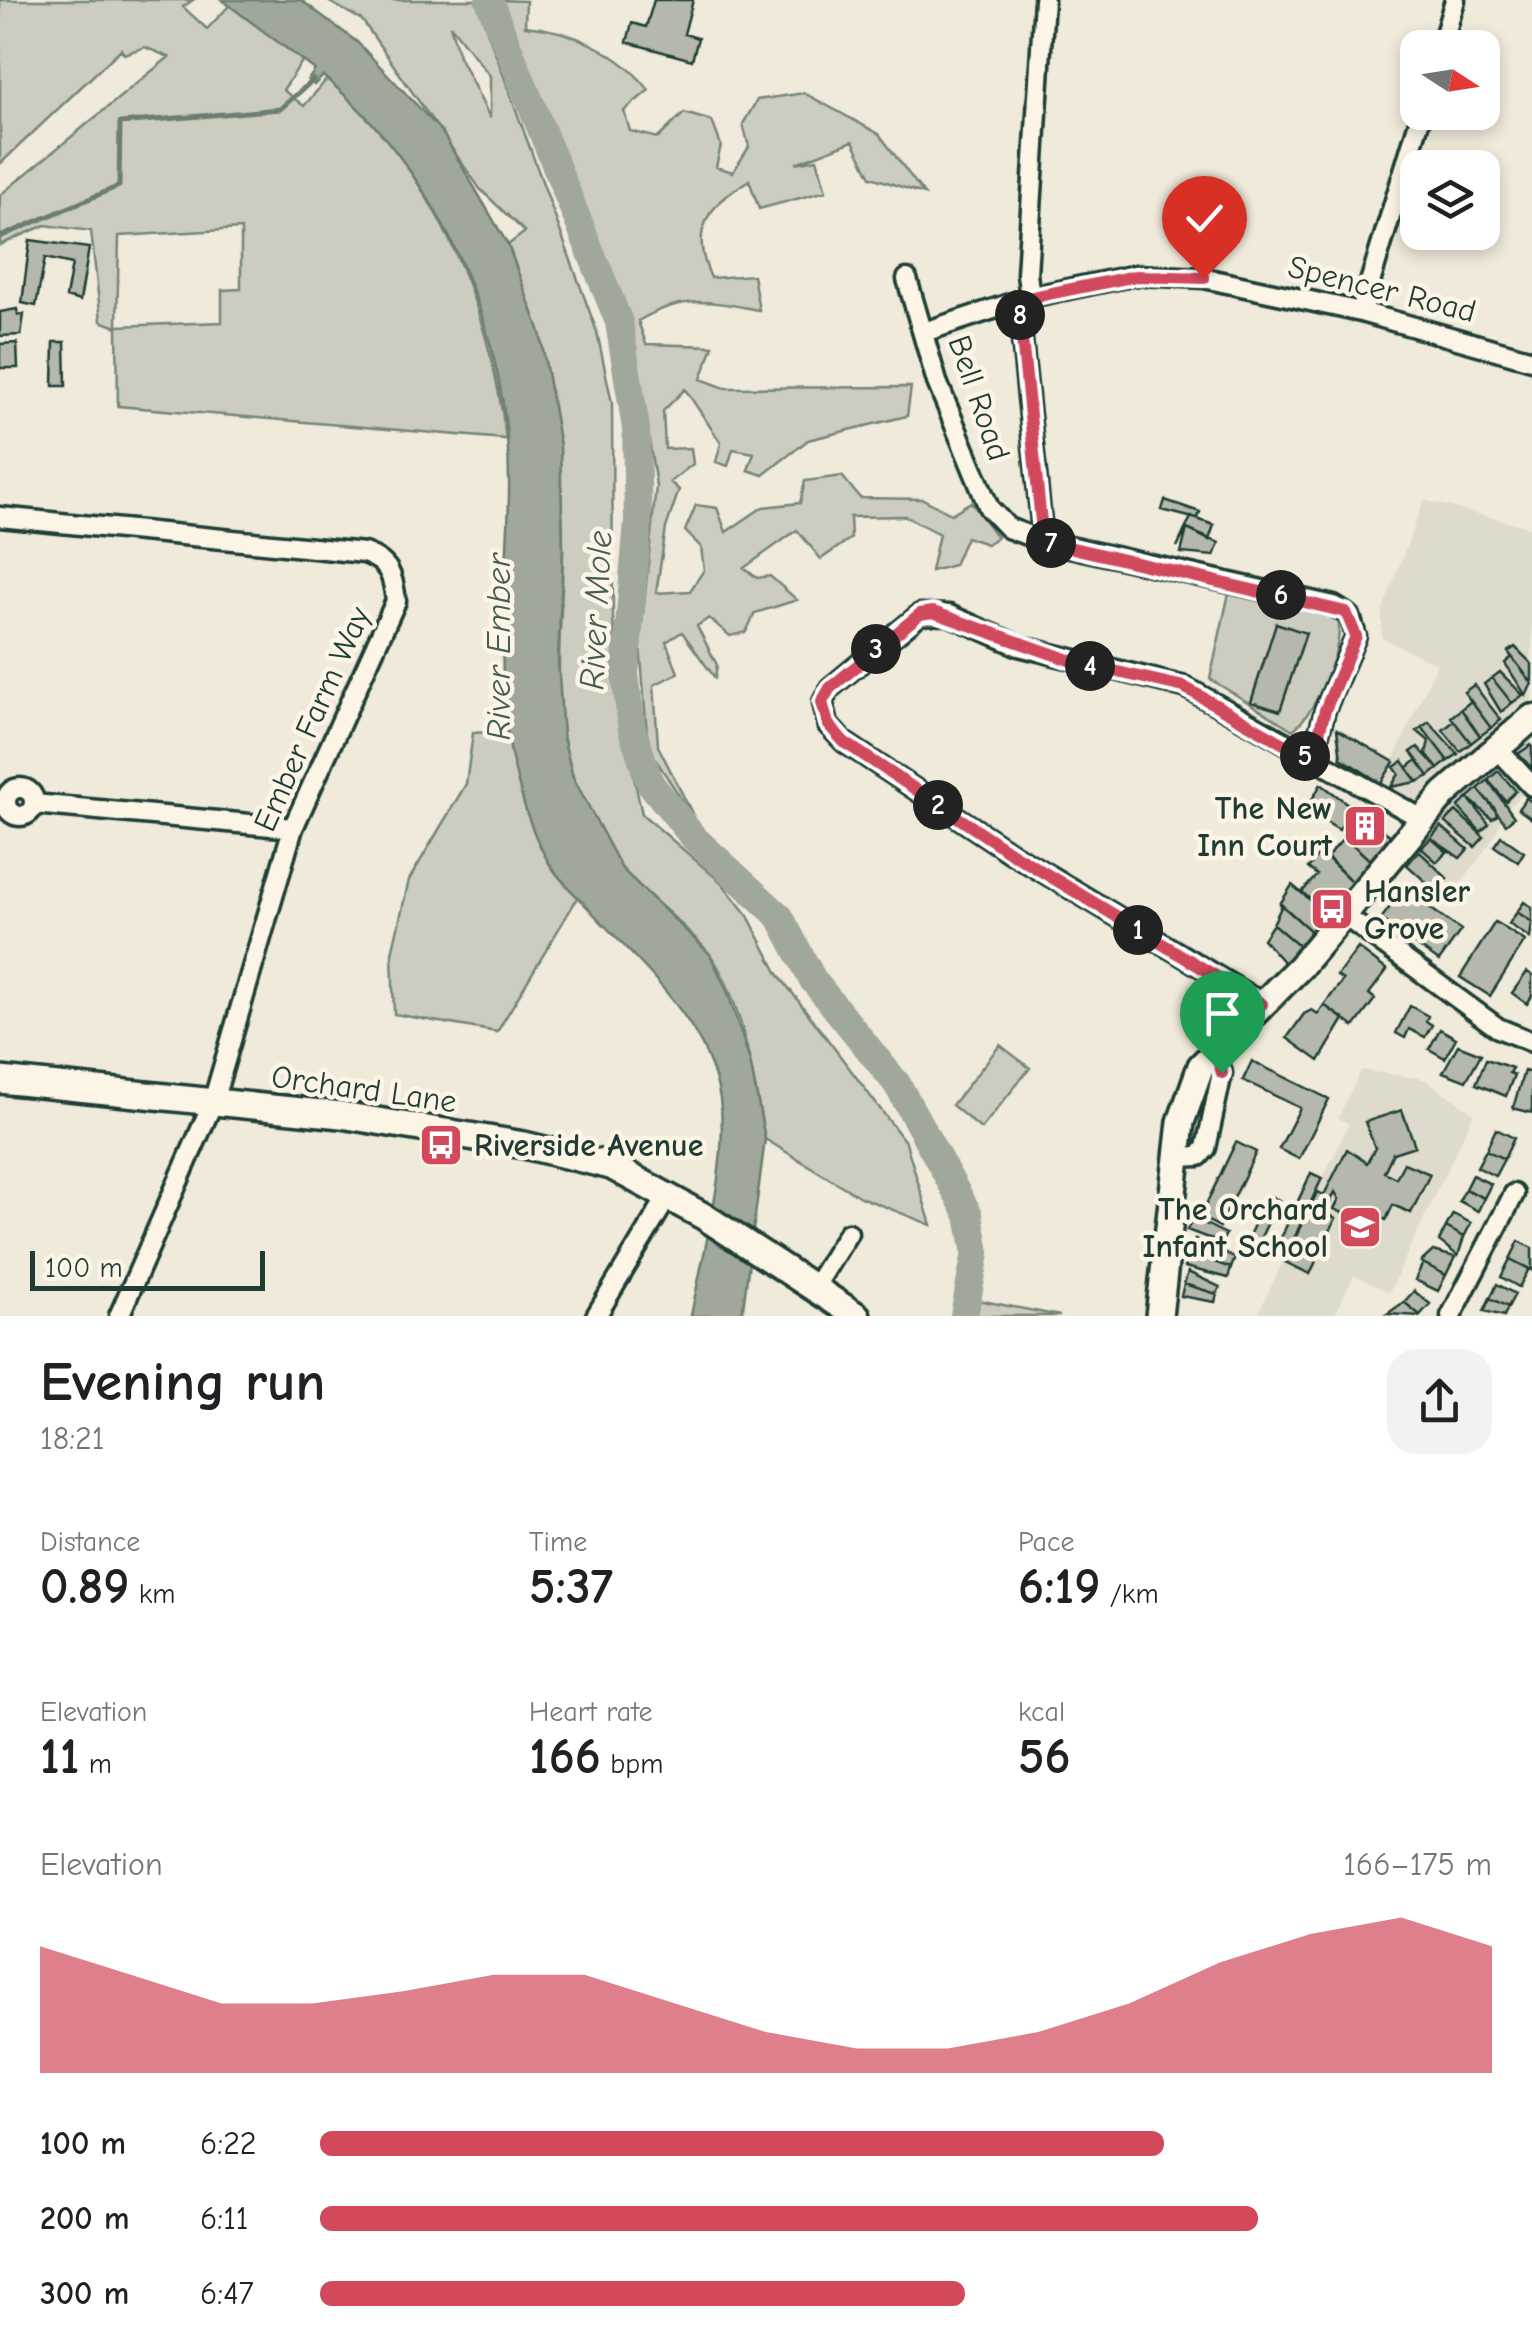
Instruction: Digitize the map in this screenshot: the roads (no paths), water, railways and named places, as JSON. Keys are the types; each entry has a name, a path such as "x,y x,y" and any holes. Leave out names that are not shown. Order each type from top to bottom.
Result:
{"main road":[{"path":"1158,1316 1189,1091 1215,1050 1345,916 1444,794 1532,718"},
{"name":"Orchard Lane","path":"0,1080 341,1116 524,1145 611,1166 705,1217 857,1316"}],"street":[{"path":"1043,541 1024,299 1044,0"},
{"path":"1446,30 1455,0"},
{"path":"1361,312 1417,130"},
{"name":"Spencer Road","path":"924,332 1024,299 1136,276 1204,278 1361,312 1532,360"},
{"name":"Bell Road","path":"907,279 958,437 989,508 1008,528 1043,541 1334,606 1353,620 1356,636 1325,710 1312,760"},
{"name":"Ember Farm Way","path":"0,517 364,552 380,558 393,573 396,601 293,828 212,1102 120,1316"},
{"path":"1262,1004 1013,854 844,742 828,724 822,702 830,688 920,614 933,612 1048,654 1184,687 1424,820"},
{"path":"1496,747 1532,786"},
{"path":"34,804 293,828"},
{"path":"1345,916 1488,1022 1532,1042"},
{"path":"1451,1316 1514,1194"},
{"path":"596,1316 668,1196"},
{"path":"814,1288 848,1232"}],"waterway":[{"name":"River Mole","path":"489,0 619,322 636,428 638,521 625,674 632,729 650,783 694,838 780,917 813,980 897,1084 969,1215 976,1253 964,1316"},
{"path":"0,237 119,186 120,123 280,109 313,80"}],"place":[{"name":"The New Inn Court","path":"1365,826"},
{"name":"Hansler Grove","path":"1332,909"},
{"name":"Riverside Avenue","path":"441,1145"},
{"name":"The Orchard Infant School","path":"1360,1227"}],"water label":[{"name":"River Ember","path":"498,647"}]}
